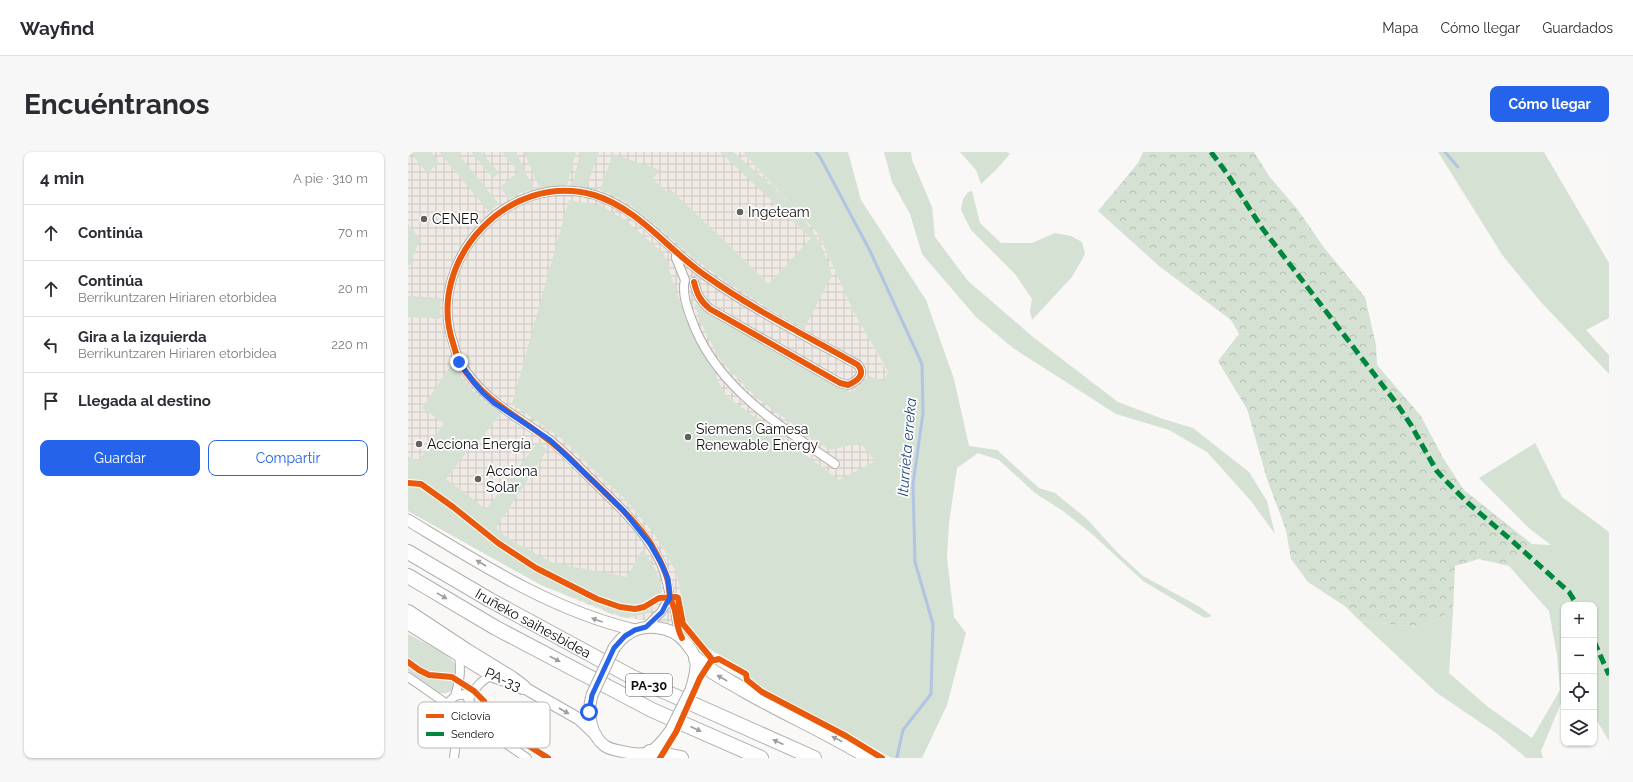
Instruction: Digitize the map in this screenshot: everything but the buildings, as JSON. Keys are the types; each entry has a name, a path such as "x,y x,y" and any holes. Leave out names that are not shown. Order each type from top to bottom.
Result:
{"highway":[{"path":"408,546 490,600"},
{"name":"Iruñeko saihesbidea","path":"408,552 490,600 632,677 814,758"},
{"name":"Iruñeko saihesbidea","path":"408,576 496,628 652,710 761,758"},
{"path":"408,612 507,675 522,687"},
{"path":"696,659 710,671 770,705 851,746 870,758"},
{"path":"735,746 755,758"},
{"path":"646,754 681,758"}],"street":[{"path":"605,746 614,750 632,754 646,754 660,744 671,730 691,690 696,672 696,659 678,630 674,607 670,598 668,579 650,544 623,510 550,440 494,403 475,384 459,362 449,331 446,304 457,264 467,244 490,219 522,199 539,194 567,191 593,195 617,204 631,213 703,275 750,305 858,365 861,369 861,376 857,382 848,385 840,383 710,309 702,303 697,294 694,282"},
{"path":"676,251 676,258 685,280 684,284 688,311 694,328 712,360 742,395 770,419 835,464"},
{"path":"694,282 703,275"},
{"path":"685,280 694,282"},
{"path":"408,520 519,584 580,613 615,626 635,630"},
{"path":"646,627 662,612 670,598"},
{"name":"PA-33","path":"408,624 492,676 522,687 549,702"},
{"path":"613,758 596,735 591,724 589,712 592,695 614,648 625,636 635,630 646,627 661,628 682,638"},
{"path":"449,702 455,696 460,679 461,670 459,655"},
{"path":"469,699 478,684 485,678 492,676"},
{"path":"408,677 444,702"},
{"path":"455,696 465,694 470,702"},
{"name":"PA-33","path":"550,703 579,719 596,735"},
{"path":"454,758 455,748"},
{"path":"512,748 526,758"}],"shaded area":[{"path":"408,152 743,152 819,235 853,311 888,373 884,382 875,460 766,691 750,679 750,673 671,623 616,616 541,585 408,511"}],"green space":[{"path":"410,152 431,152 439,163 427,173"},
{"path":"439,152 462,152 459,155 499,204 489,212"},
{"path":"471,152 481,152 499,173 493,178"},
{"path":"502,152 516,152 534,190 522,192 509,199 500,187 518,172"},
{"path":"524,152 576,152 567,185 540,189"},
{"path":"581,152 599,152 586,188 572,185"},
{"path":"720,152 733,152 768,182 811,228 820,244 832,275 804,329 716,275 702,265 640,212 620,199 600,190 613,154 660,170 653,179 667,192 670,189 769,284 811,238"},
{"path":"743,152 848,152 861,200 926,300 954,379 969,446 997,450 1039,488 1055,493 1087,519 1116,551 1143,576 1200,607 1212,616 1205,618 1143,581 1092,534 1063,511 1035,493 999,460 978,453 957,468 949,523 947,558 954,617 966,633 947,705 922,758 892,758 766,691 750,679 750,673 705,646 692,631 686,621 677,574 664,549 652,531 625,499 561,438 512,404 569,200 602,206 629,223 664,254 680,303 725,395 839,480 875,461 860,443 829,450 757,398 721,361 704,329 694,303 852,393 869,376 884,382 888,372 853,311 819,235"},
{"path":"884,152 911,152 912,160 932,207 935,237 968,281 1033,337 1118,402 1163,419 1193,428 1249,472 1267,501 1275,534 1251,501 1207,452 1169,430 1116,414 1013,348 976,317 922,254 910,214 892,182"},
{"path":"960,152 1007,152 1010,154 981,184 976,170"},
{"path":"1143,152 1254,152 1269,176 1298,210 1325,249 1365,297 1376,345 1377,365 1421,416 1443,458 1464,490 1532,544 1509,566 1479,559 1455,566 1453,612 1418,627 1360,621 1346,607 1308,582 1291,559 1286,530 1267,479 1247,409 1218,361 1239,334 1231,320 1159,266 1098,211 1138,163"},
{"path":"1438,152 1544,152 1609,263 1609,318 1586,330 1609,355 1609,374 1540,301 1503,256"},
{"path":"972,191 980,223 1001,243 1032,243 1055,233 1071,236 1082,242 1085,254 1072,277 1032,320 1030,311 1032,299 1015,274 971,230 961,210 963,199 968,192"},
{"path":"408,224 420,239 410,265 408,265"},
{"path":"408,296 441,298 440,319 408,317"},
{"path":"452,364 474,392 501,413 474,447 470,448 446,479 486,509 538,442 547,450 496,528 512,541 553,563 627,577 642,550 655,569 662,591 648,613 626,618 541,585 408,511 408,456 418,462 444,423 422,408"},
{"path":"1535,443 1562,497 1609,532 1609,741 1597,721 1597,602 1561,602 1561,703 1541,751 1543,758 1525,758 1496,733 1437,693 1360,621 1418,627 1453,612 1449,673 1488,707 1532,738 1560,690 1557,655 1549,611 1509,566 1532,544 1551,545 1530,529 1479,478"},
{"path":"408,634 440,651 455,664 457,680 453,690 446,693 438,693 408,671"}],"waterway":[{"name":"Iturrieta erreka","path":"816,152 870,251 922,364 923,413 913,484 915,562 933,624 931,694 903,730 897,757"},
{"path":"1445,152 1458,167"}],"marked path":[{"path":"1211,152 1228,175 1262,228 1397,404 1411,425 1436,470 1468,503 1569,592 1575,602"},
{"path":"1597,648 1609,675"}],"cycle path":[{"path":"682,638 678,628 675,609 670,599 666,574 658,556 645,535 624,511 565,454 535,430 490,398 470,378 461,365 456,354 448,312 451,281 463,253 482,228 505,209 533,196 563,191 594,195 610,201 639,220 692,266 724,288 858,365 861,375 854,382 848,385 840,383 710,309 699,297 694,282"},
{"path":"408,483 421,484 453,507 498,543 536,568 597,599 620,607 635,609 644,607 659,598 678,598 683,624 711,658 711,661"},
{"path":"660,758 676,732 700,678 711,661 719,659 746,674 747,680 762,692 846,736 882,758"},
{"path":"408,662 429,675 452,677 474,691 484,702"},
{"path":"532,748 548,758"}],"place":[{"name":"Ingeteam","path":"740,212"},
{"name":"CENER","path":"424,219"},
{"name":"Siemens Gamesa Renewable Energy","path":"688,437"},
{"name":"Acciona Energía","path":"419,444"},
{"name":"Acciona Solar","path":"478,479"}],"route":[{"path":"459,362 475,384 494,403 550,440 623,510 639,528 650,544 668,579 670,598 662,612 646,627 635,630 625,636 614,648 592,695 589,703 589,712"}]}
